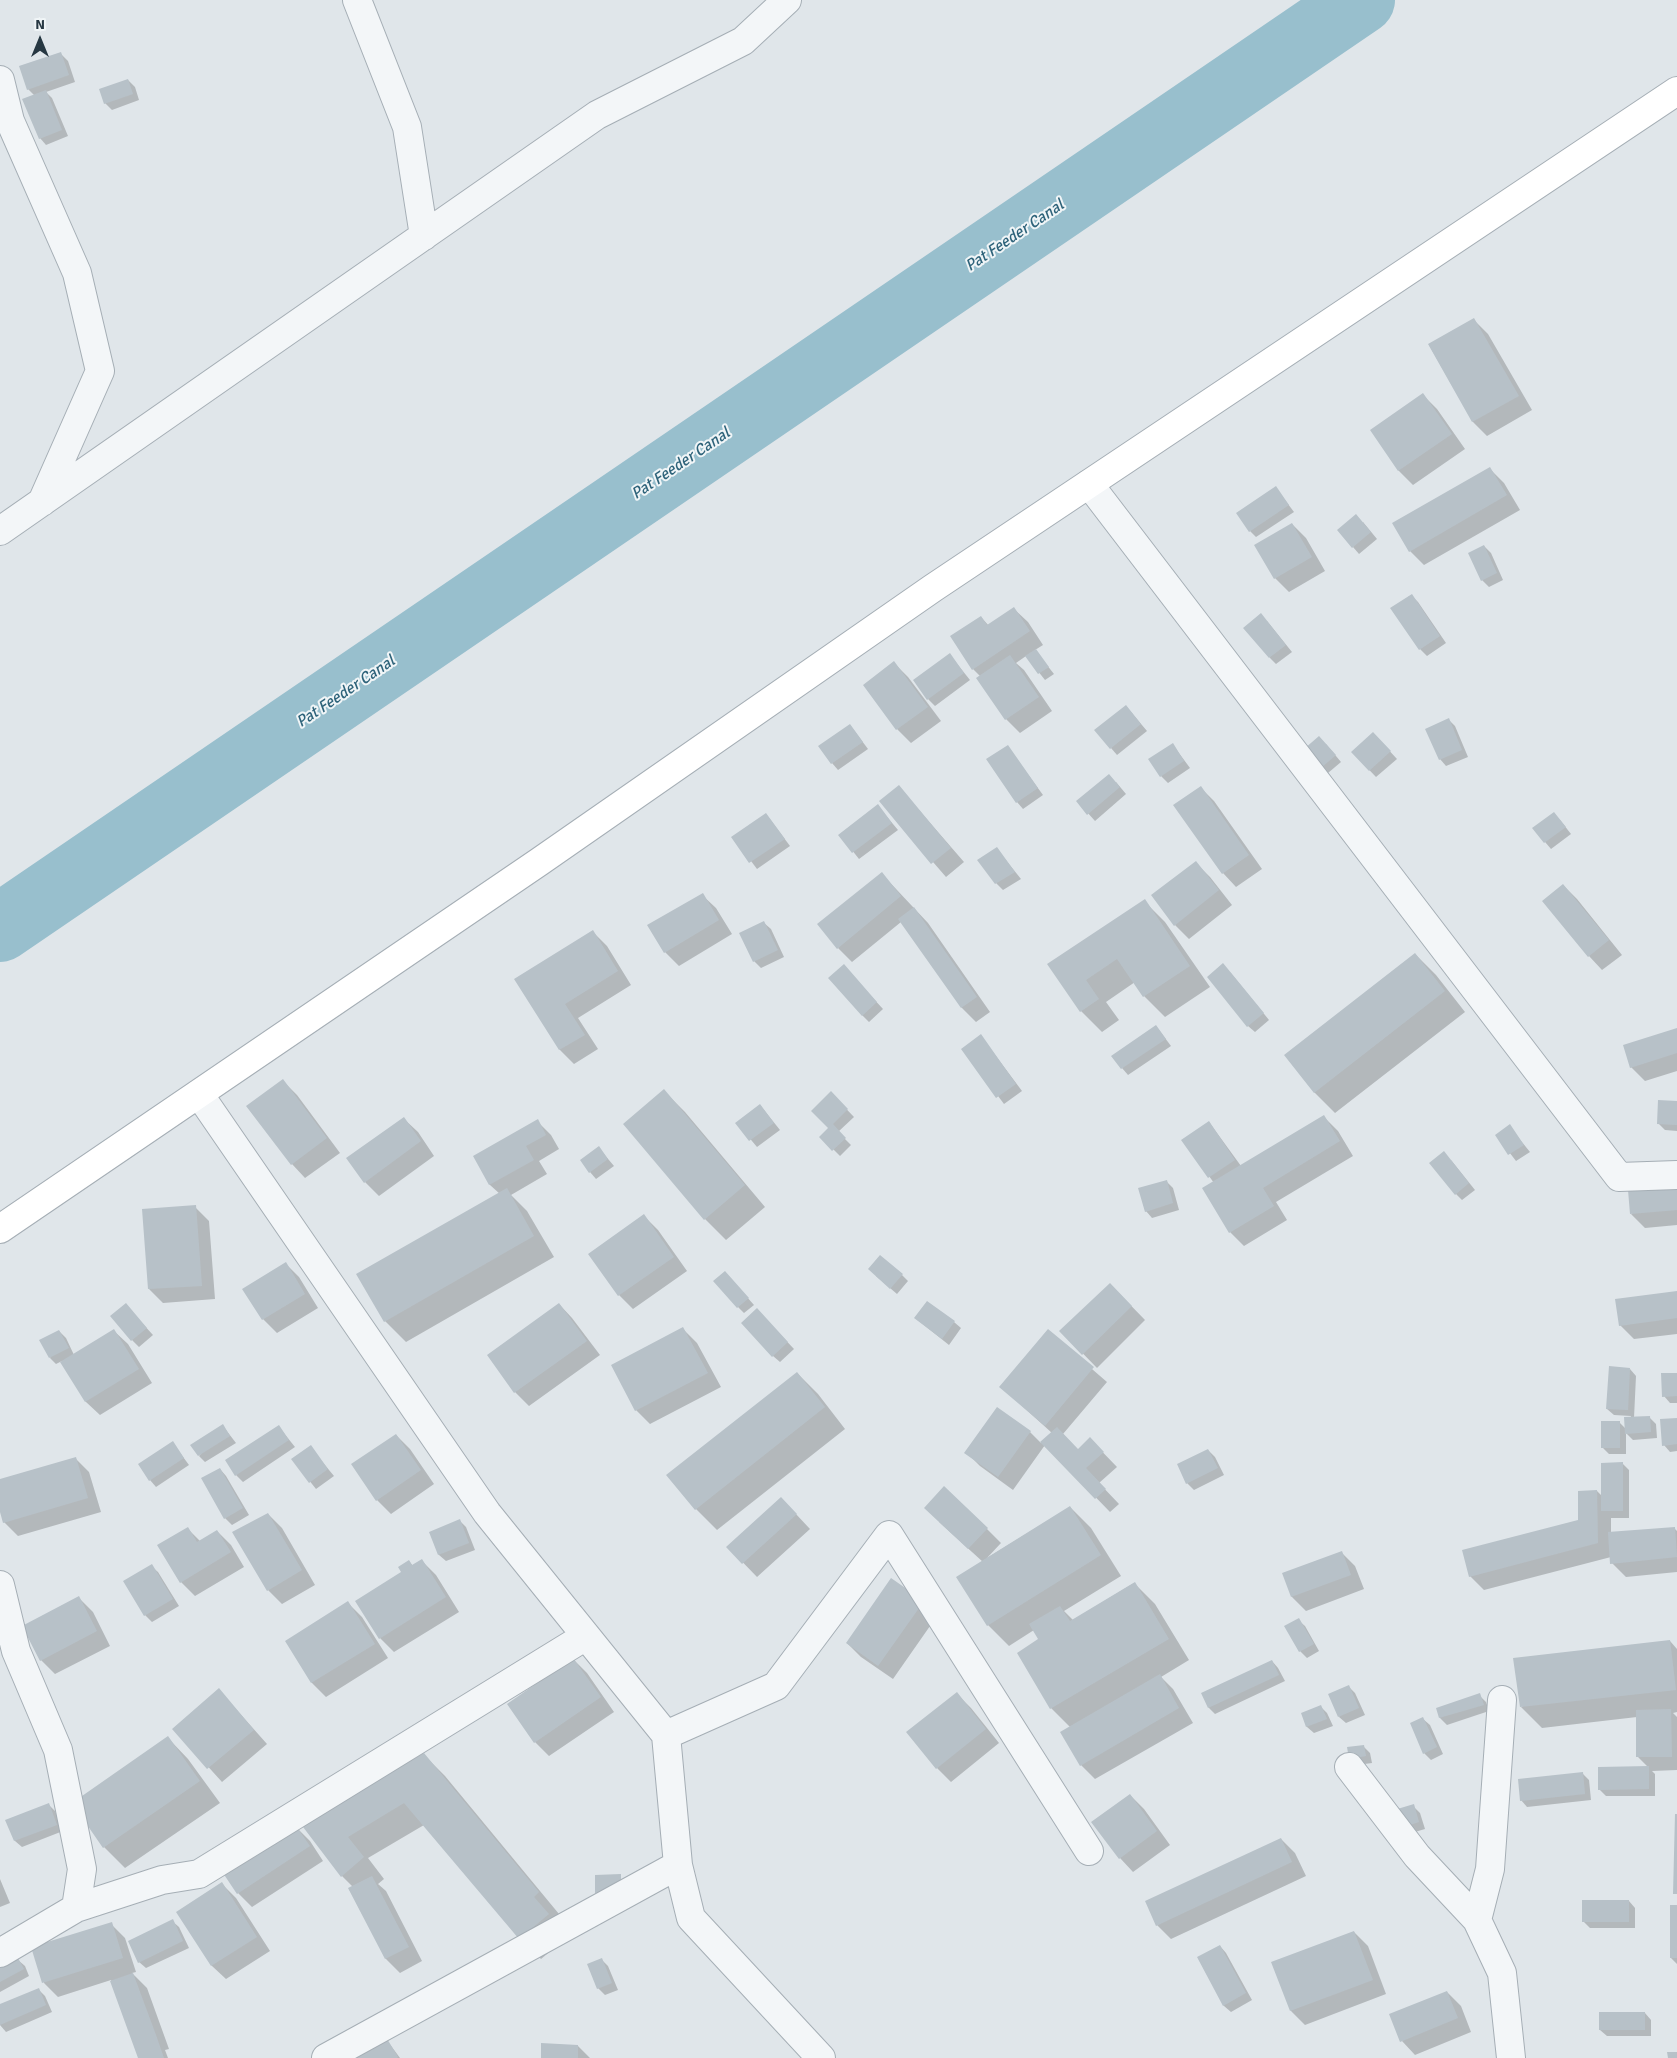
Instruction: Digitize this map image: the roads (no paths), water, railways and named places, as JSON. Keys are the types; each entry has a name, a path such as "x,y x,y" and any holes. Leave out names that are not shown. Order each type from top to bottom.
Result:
{"street":[{"path":"357,0 407,127 424,236"},
{"path":"0,531 597,115 743,41 787,0"},
{"path":"0,80 10,121 77,273 100,371 42,502"},
{"path":"0,1228 539,862 933,588 1677,91"},
{"path":"1089,484 1619,1176 1677,1175"},
{"path":"199,1094 487,1513 666,1735 678,1865 691,1918 821,2058"},
{"path":"666,1735 776,1686 889,1535 1089,1852"},
{"path":"0,1585 16,1651 58,1750 82,1869 76,1908"},
{"path":"0,1953 76,1908 162,1880 199,1874 586,1636"},
{"path":"1477,1920 1490,1869 1502,1700"},
{"path":"1349,1767 1417,1856 1477,1920 1502,1972 1511,2058"},
{"path":"326,2058 678,1865"}],"waterway":[{"name":"Pat Feeder Canal","path":"0,928 1361,0"}]}
